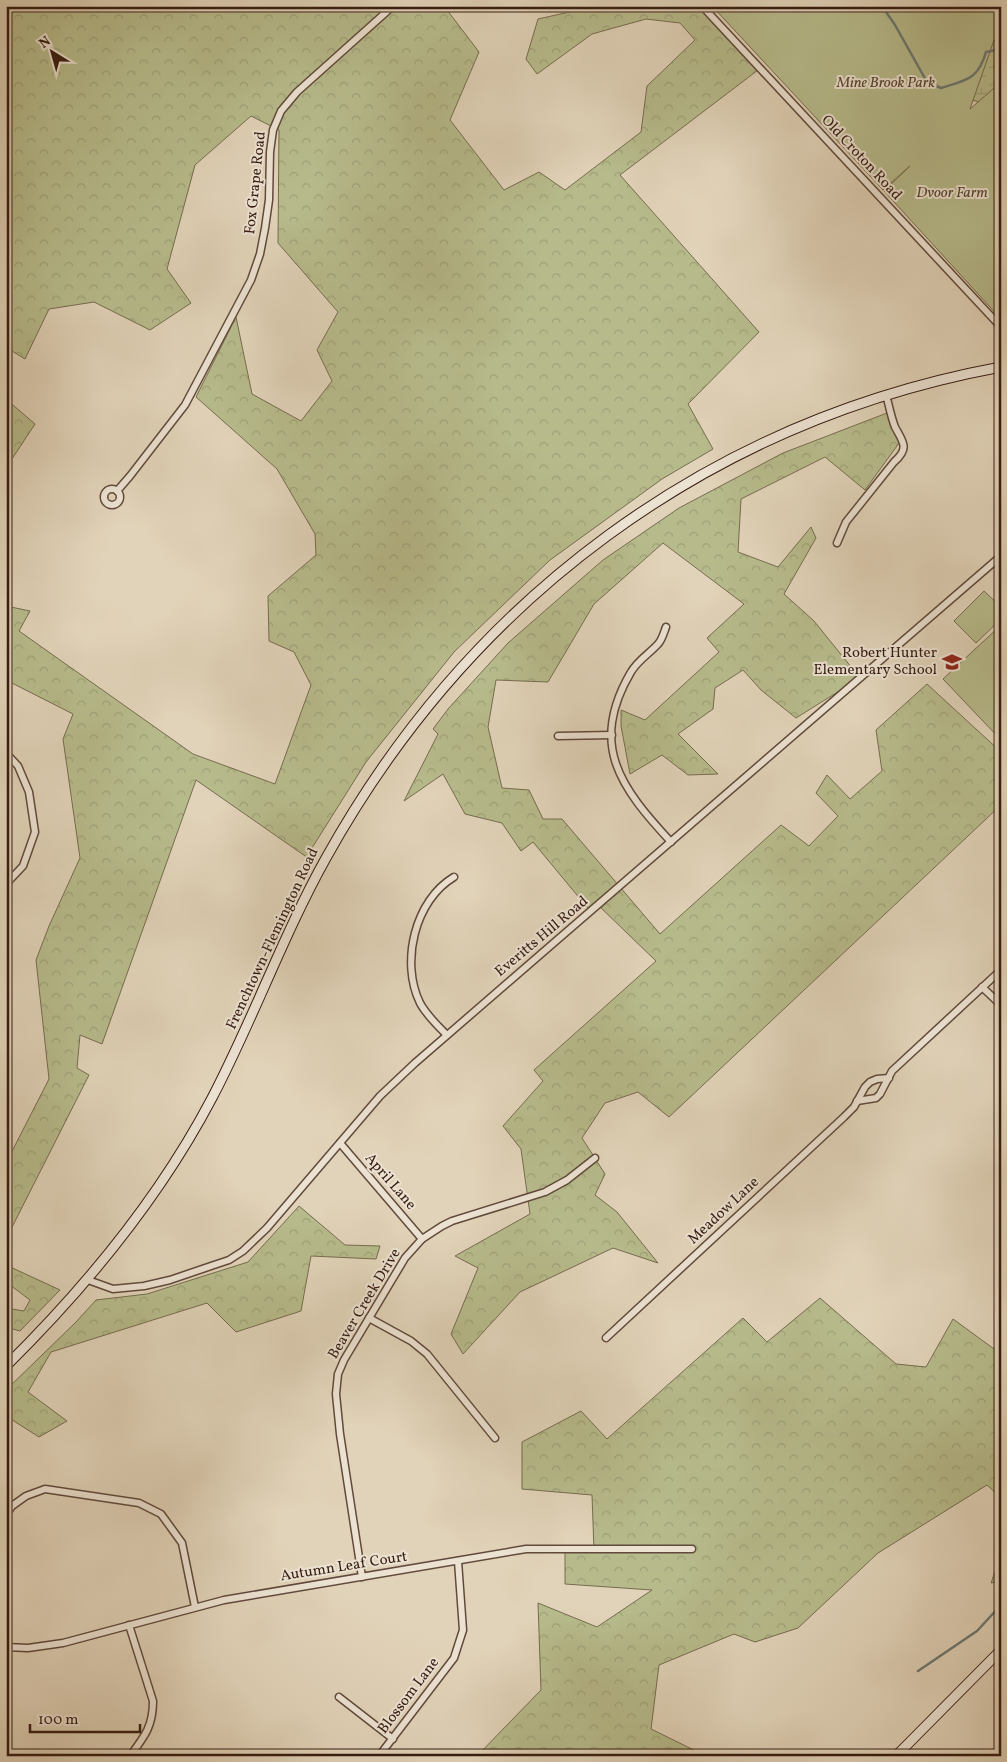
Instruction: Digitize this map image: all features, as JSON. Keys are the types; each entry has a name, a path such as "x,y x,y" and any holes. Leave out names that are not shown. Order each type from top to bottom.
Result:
{"main road":[{"name":"Frenchtown-Flemington Road","path":"6,1366 88,1280 150,1201 200,1122 235,1053 307,894 359,800 408,731 460,668 497,630 543,586 594,546 709,471 755,447 823,418 886,395 956,376 1001,367"},
{"path":"896,1756 1001,1650"}],"street":[{"name":"Fox Grape Road","path":"117,490 130,476 185,404 251,280 264,237 269,200 270,152 276,120 297,92 393,6"},
{"name":"Old Croton Road","path":"702,6 1001,327"},
{"path":"837,544 846,522 894,462 902,455 904,447 895,426 886,395"},
{"name":"Everitts Hill Road","path":"88,1280 113,1289 132,1288 170,1280 229,1260 243,1251 255,1241 380,1096 447,1035 1001,556"},
{"path":"666,627 659,643 638,661 626,682 613,717 612,735 613,754 620,776 638,806 671,842"},
{"path":"558,736 612,735"},
{"path":"6,753 18,766 29,792 35,832 24,866 6,884"},
{"path":"447,1035 426,1012 420,1001 413,978 411,961 415,935 423,911 431,898 439,891 441,884 454,877"},
{"path":"857,1101 876,1098 884,1088 892,1071 1001,970"},
{"path":"982,988 1001,1005"},
{"name":"Meadow Lane","path":"606,1338 844,1117 870,1082 889,1078"},
{"name":"April Lane","path":"340,1142 422,1239"},
{"name":"Beaver Creek Drive","path":"362,1577 340,1434 336,1394 338,1374 344,1360 405,1258 422,1239 452,1221 545,1192 567,1180 595,1158"},
{"path":"369,1318 412,1340 427,1354 495,1438"},
{"path":"6,1516 12,1506 26,1496 45,1489 139,1503 161,1514 182,1543 195,1607"},
{"name":"Autumn Leaf Court","path":"6,1647 28,1648 63,1643 224,1600 526,1549 692,1549"},
{"name":"Blossom Lane","path":"379,1756 454,1658 463,1630 458,1561"},
{"path":"130,1625 153,1701 153,1708 147,1733 130,1756"},
{"path":"338,1697 393,1739"}],"green space":[{"path":"6,6 444,6 479,52 450,120 504,190 539,172 565,190 641,132 647,86 695,40 680,23 646,19 592,34 537,74 526,59 538,19 574,11 574,6 698,6 758,70 620,175 759,332 688,404 713,449 662,479 550,560 454,652 366,762 312,848 308,858 196,780 102,1044 80,1035 77,1068 89,1075 6,1239 6,1163 49,1079 36,960 49,926 80,858 63,739 73,714 6,680 6,606 30,611 19,631 193,754 275,784 311,685 294,652 269,641 268,596 316,555 315,534 277,469 196,397 236,317 252,394 301,421 332,381 317,350 338,312 278,243 279,130 251,116 195,165 167,269 191,303 150,330 94,302 49,309 25,359 12,351 6,359"},
{"name":"Mine Brook Park","path":"712,6 1001,6 1001,45 994,40 970,109 1001,82 1001,319 884,191 910,166 883,190"},
{"path":"995,36 1001,41 1001,130 980,102 935,92"},
{"path":"6,399 35,424 6,468"},
{"path":"887,413 902,439 865,490 825,457 741,499 738,552 778,567 811,527 816,538 784,594 814,621 860,678 796,718 761,690 743,670 715,688 713,709 678,734 718,774 688,775 662,755 630,774 621,726 621,710 645,720 719,652 707,638 744,604 663,543 594,604 548,682 496,680 488,727 502,788 529,790 543,819 562,819 660,934 781,825 809,846 838,816 816,793 827,775 850,799 882,771 876,730 927,684 1001,752 1001,805 669,1117 638,1092 605,1103 582,1138 605,1174 595,1195 617,1212 658,1263 613,1248 520,1292 463,1354 451,1334 478,1268 455,1256 530,1214 521,1149 503,1126 543,1081 534,1070 656,961 599,906 591,912 533,842 521,851 502,823 465,814 443,774 404,801 438,734 433,729 448,709 508,643 603,560 679,508 783,453"},
{"path":"984,591 1001,607 1001,619 976,643 954,621"},
{"path":"1001,625 1001,740 943,679"},
{"path":"299,1206 345,1245 380,1246 376,1259 311,1256 301,1311 236,1332 207,1303 51,1352 28,1392 67,1421 39,1437 6,1416 6,1390 96,1300 147,1294 248,1262"},
{"path":"6,1265 60,1290 20,1331 6,1327 6,1308 24,1311 30,1300 6,1282"},
{"path":"820,1298 896,1364 926,1367 953,1319 1001,1354 1001,1502 998,1495 987,1485 878,1553 798,1628 755,1642 734,1634 659,1665 651,1729 706,1756 477,1756 541,1690 538,1603 597,1627 652,1590 565,1584 565,1550 594,1550 592,1495 522,1489 522,1442 581,1411 607,1439 743,1318 767,1342"},
{"path":"1001,1555 1001,1581 991,1583"}],"waterway":[{"path":"882,6 895,25 927,82 941,88 970,78 979,68 986,52 1001,51"},
{"path":"918,1671 977,1631 1001,1605"}],"place":[{"name":"Robert Hunter Elementary School","path":"952,662"}],"park label":[{"name":"Dvoor Farm","path":"952,193"}]}
